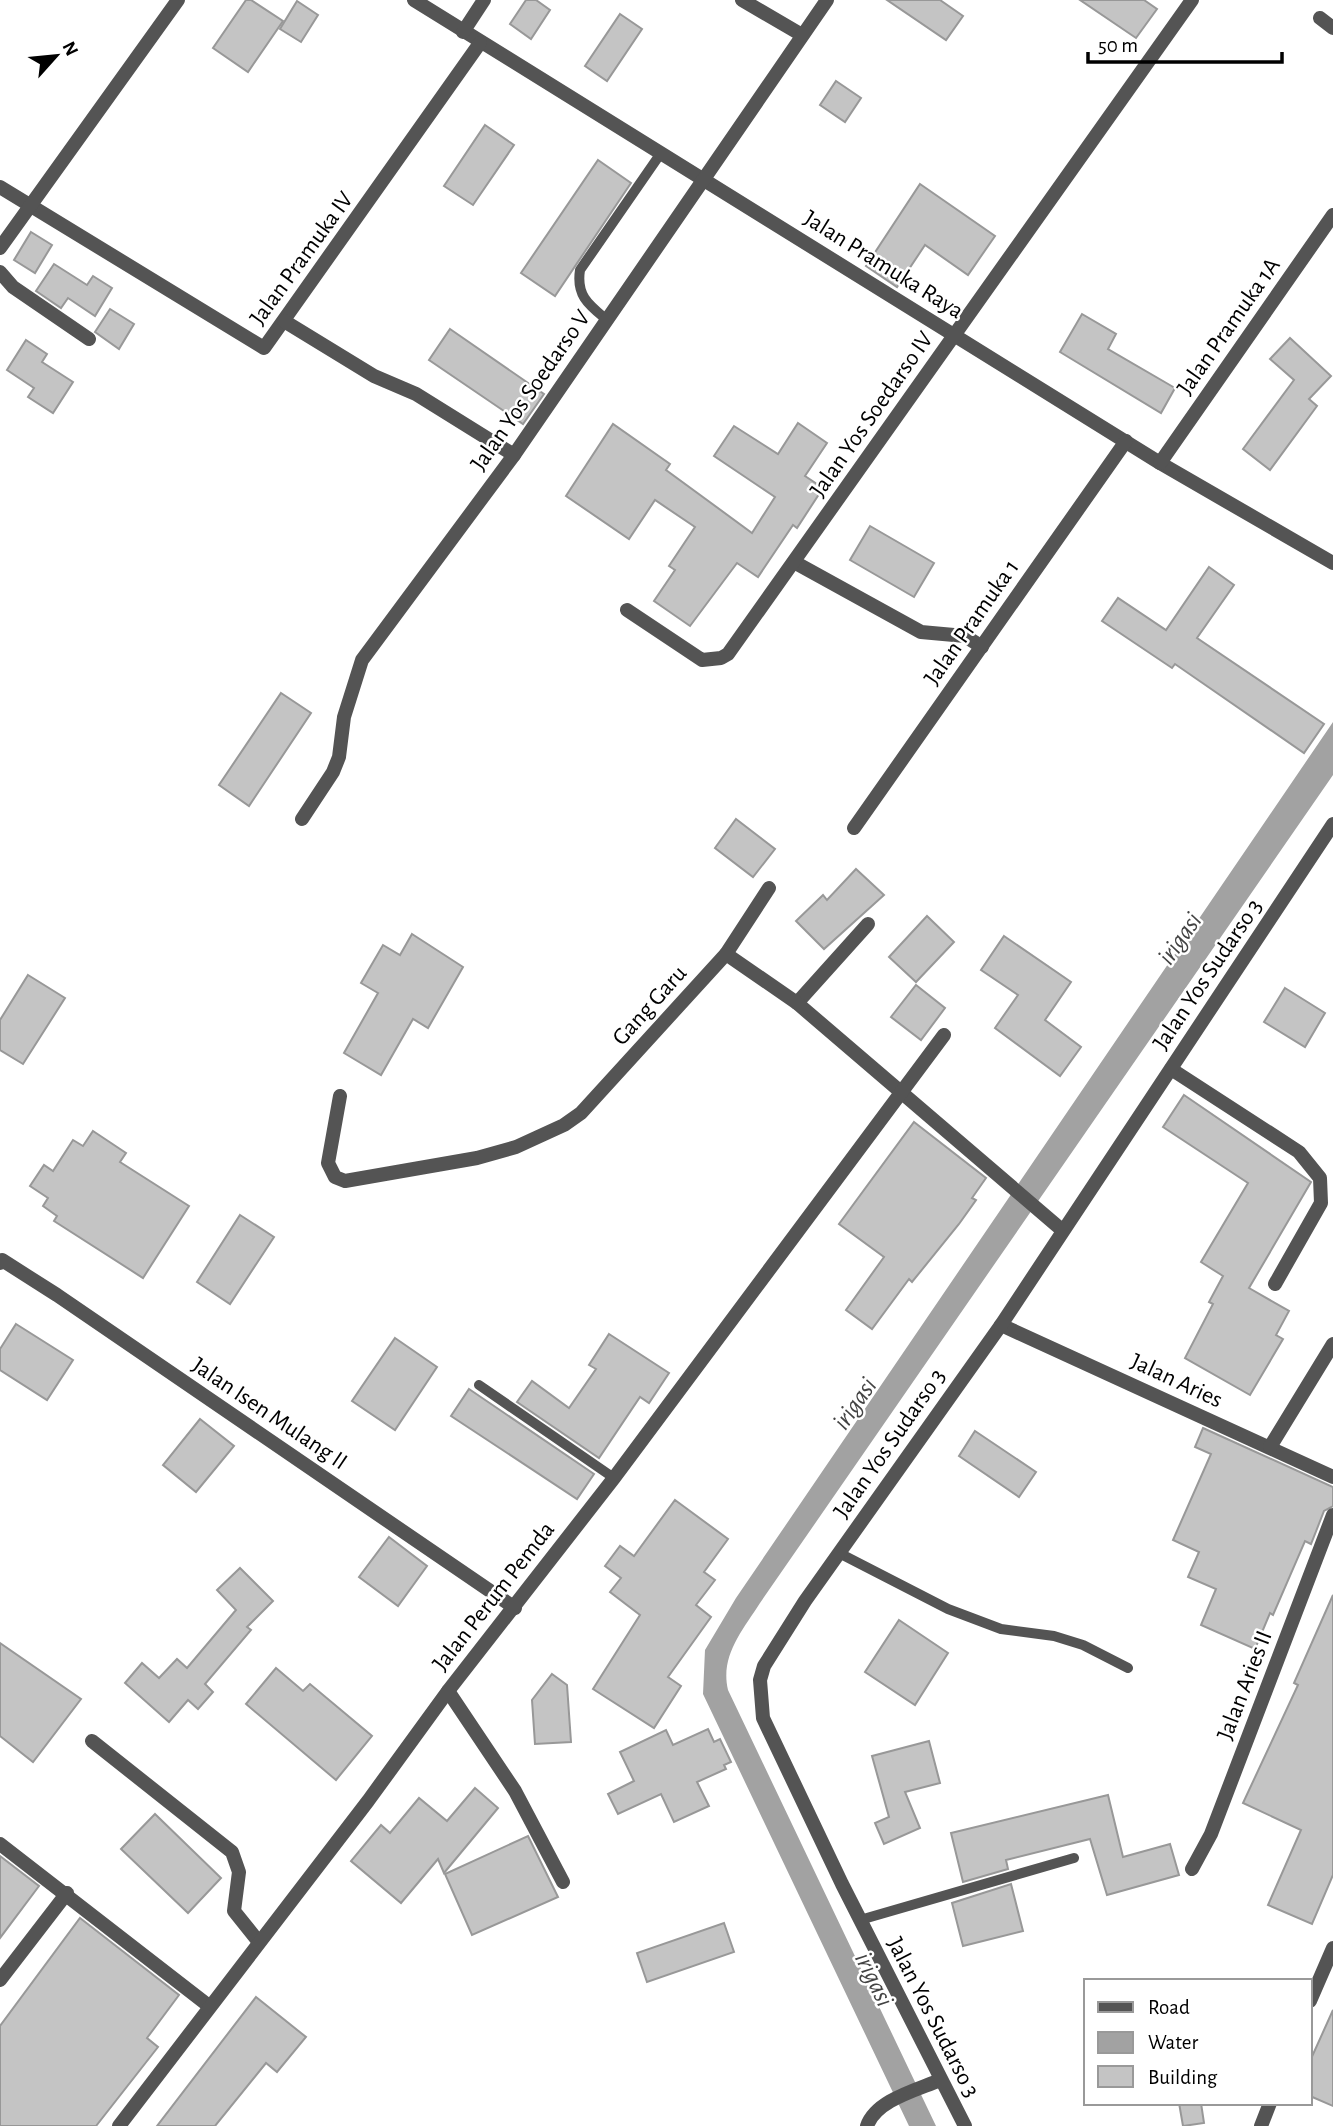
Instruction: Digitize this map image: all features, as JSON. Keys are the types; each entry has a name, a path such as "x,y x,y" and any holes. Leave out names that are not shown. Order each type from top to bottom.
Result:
{"street":[{"path":"0,248 178,0"},
{"name":"Jalan Pramuka Raya","path":"414,0 1160,463 1333,563"},
{"path":"463,32 484,0"},
{"path":"742,0 802,35"},
{"name":"Jalan Yos Soedarso V","path":"302,819 333,772 339,757 344,717 362,660 514,455 827,0"},
{"name":"Jalan Yos Soedarso IV","path":"627,610 702,660 721,659 735,646 1192,0"},
{"path":"1320,19 1333,28"},
{"name":"Jalan Pramuka IV","path":"0,187 264,348 480,43"},
{"name":"Jalan Pramuka 1A","path":"1160,463 1333,215"},
{"path":"0,272 13,287 89,339"},
{"path":"284,321 373,376 416,394 514,455"},
{"name":"Jalan Pramuka 1","path":"854,828 1126,441"},
{"path":"794,562 920,632 965,636 982,646"},
{"name":"Jalan Yos Sudarso 3","path":"963,2126 763,1718 759,1698 764,1666 839,1553 1001,1325 1331,831"},
{"path":"769,888 726,954 797,1003 1016,1194 1062,1230"},
{"path":"797,1003 868,924"},
{"name":"Gang Garu","path":"340,1096 328,1163 335,1177 345,1181 477,1158 516,1147 549,1134 581,1112 726,954"},
{"name":"Jalan Perum Pemda","path":"119,2126 258,1941 368,1801 448,1691 614,1478 944,1035"},
{"path":"1171,1069 1299,1152 1320,1178 1321,1203 1275,1284"},
{"name":"Jalan Isen Mulang II","path":"1,1261 515,1608"},
{"name":"Jalan Aries","path":"1001,1325 1333,1477"},
{"path":"1270,1447 1333,1344"},
{"name":"Jalan Aries II","path":"1192,1869 1211,1834 1333,1515"},
{"path":"448,1691 516,1791 563,1882"},
{"path":"92,1741 232,1852 239,1872 234,1911 258,1941"},
{"path":"0,1844 209,2006"},
{"path":"0,1980 67,1894"},
{"path":"1312,1996 1333,1948"},
{"path":"867,2126 872,2115 892,2102 940,2080"},
{"path":"1261,2126 1269,2105"}],"lane":[{"path":"607,320 585,302 578,282 580,270 661,153"},
{"path":"480,1385 614,1478"},
{"path":"839,1553 948,1609 1001,1629 1054,1636 1083,1645 1128,1668"},
{"path":"860,1920 1074,1858"}],"water":[{"path":"1333,722 1333,775 760,1603 730,1655 726,1678 728,1690 936,2126 909,2126 703,1694 705,1650 736,1598"}],"building":[{"path":"246,0 251,0 283,21 248,72 213,48"},
{"path":"526,0 536,0 550,10 531,39 510,24"},
{"path":"887,0 940,0 963,16 946,40"},
{"path":"1080,0 1144,0 1157,9 1136,38"},
{"path":"297,1 318,15 301,42 280,29"},
{"path":"620,14 642,29 607,81 585,66"},
{"path":"836,81 861,98 845,122 820,105"},
{"path":"485,125 514,145 473,205 444,186"},
{"path":"598,160 631,183 555,296 521,273"},
{"path":"920,184 995,236 968,275 925,245 897,287 866,266"},
{"path":"31,232 52,245 35,273 14,260"},
{"path":"54,264 87,285 93,276 112,288 95,316 68,298 61,308 36,291"},
{"path":"110,309 134,324 119,349 95,332"},
{"path":"1082,314 1116,334 1108,349 1175,388 1161,413 1060,352"},
{"path":"450,329 544,394 523,424 429,360"},
{"path":"1290,338 1331,376 1309,399 1317,406 1270,470 1243,449 1294,380 1270,359"},
{"path":"26,340 47,354 42,362 73,382 53,413 28,397 34,388 7,370"},
{"path":"798,423 827,443 805,476 823,488 797,528 793,525 758,577 737,563 690,626 654,601 675,570 669,566 695,527 655,500 629,539 566,496 613,424 670,464 666,470 752,533 775,497 714,456 734,426 778,454"},
{"path":"870,526 934,563 914,597 850,560"},
{"path":"1209,567 1234,585 1197,638 1324,724 1304,753 1175,664 1172,668 1102,621 1118,598 1166,630"},
{"path":"281,693 311,713 249,806 219,785"},
{"path":"736,819 775,849 753,877 715,848"},
{"path":"856,869 884,895 824,949 796,921 823,895 827,900"},
{"path":"927,916 954,942 916,982 889,957"},
{"path":"412,934 463,967 428,1028 413,1019 381,1075 344,1053 378,993 361,983 383,945 400,955"},
{"path":"1004,936 1071,982 1045,1020 1081,1047 1060,1076 995,1028 1018,995 981,970"},
{"path":"28,975 65,998 23,1064 0,1050 0,1020"},
{"path":"916,985 945,1008 921,1040 891,1017"},
{"path":"1285,988 1325,1013 1305,1047 1264,1022"},
{"path":"1184,1095 1311,1182 1249,1288 1289,1311 1276,1335 1283,1339 1250,1395 1185,1358 1213,1304 1209,1302 1223,1276 1201,1262 1248,1183 1163,1127"},
{"path":"914,1122 986,1178 972,1198 976,1200 959,1224 912,1282 909,1279 872,1329 846,1310 884,1257 839,1224"},
{"path":"93,1131 126,1153 120,1162 189,1206 143,1278 54,1221 57,1216 43,1206 48,1198 30,1186 44,1165 53,1171 73,1140 83,1146"},
{"path":"240,1215 274,1237 230,1304 197,1282"},
{"path":"16,1324 73,1360 47,1400 0,1370 0,1349"},
{"path":"609,1334 669,1373 649,1403 640,1397 599,1458 517,1402 532,1381 569,1408 596,1369 589,1365"},
{"path":"395,1338 437,1367 395,1430 352,1401"},
{"path":"469,1389 594,1474 577,1499 451,1416"},
{"path":"200,1419 234,1446 196,1492 163,1465"},
{"path":"1203,1428 1333,1487 1333,1506 1324,1511 1311,1544 1305,1541 1255,1649 1201,1625 1216,1589 1188,1577 1199,1552 1173,1540 1211,1454 1195,1447"},
{"path":"975,1431 1036,1472 1019,1497 959,1456"},
{"path":"675,1500 728,1539 704,1572 715,1580 696,1605 711,1617 668,1677 681,1686 654,1728 593,1689 640,1615 610,1592 621,1578 605,1566 620,1546 634,1556"},
{"path":"389,1537 427,1566 398,1606 359,1577"},
{"path":"240,1568 273,1601 247,1627 251,1630 205,1684 213,1692 198,1709 188,1700 169,1722 125,1683 142,1663 159,1678 177,1659 187,1668 236,1610 217,1590"},
{"path":"1333,1595 1333,1875 1312,1924 1268,1905 1301,1830 1243,1803 1298,1685 1294,1683"},
{"path":"899,1620 948,1653 915,1705 865,1672"},
{"path":"0,1643 81,1699 33,1762 0,1736"},
{"path":"276,1668 303,1691 310,1684 372,1736 336,1780 246,1704"},
{"path":"552,1674 567,1685 571,1742 535,1744 532,1700"},
{"path":"708,1729 714,1742 720,1739 731,1762 724,1765 726,1769 697,1782 709,1806 674,1822 661,1794 618,1814 608,1794 634,1781 620,1752 666,1730 673,1745"},
{"path":"929,1741 940,1783 905,1792 920,1828 884,1844 875,1823 889,1817 872,1756"},
{"path":"475,1788 498,1808 444,1873 438,1859 401,1903 351,1861 381,1825 390,1833 419,1798 447,1821"},
{"path":"1108,1795 1123,1857 1170,1844 1179,1875 1107,1895 1090,1839 1006,1860 1008,1869 963,1882 951,1833"},
{"path":"155,1814 221,1878 188,1913 121,1849"},
{"path":"528,1836 558,1897 472,1935 445,1874"},
{"path":"0,1856 39,1886 0,1938"},
{"path":"1011,1884 1023,1931 963,1946 952,1903"},
{"path":"80,1918 179,1995 147,2038 158,2047 96,2126 0,2126 0,2026"},
{"path":"724,1923 734,1952 647,1982 637,1953"},
{"path":"256,1997 306,2037 277,2072 266,2063 215,2126 157,2126"},
{"path":"1333,2010 1333,2106 1312,2097 1312,2057"},
{"path":"1179,2105 1201,2105 1204,2123 1183,2126"}],"water label":[{"name":"irigasi","path":"1179,938"},
{"name":"irigasi","path":"854,1403"},
{"name":"irigasi","path":"875,1979"}]}
